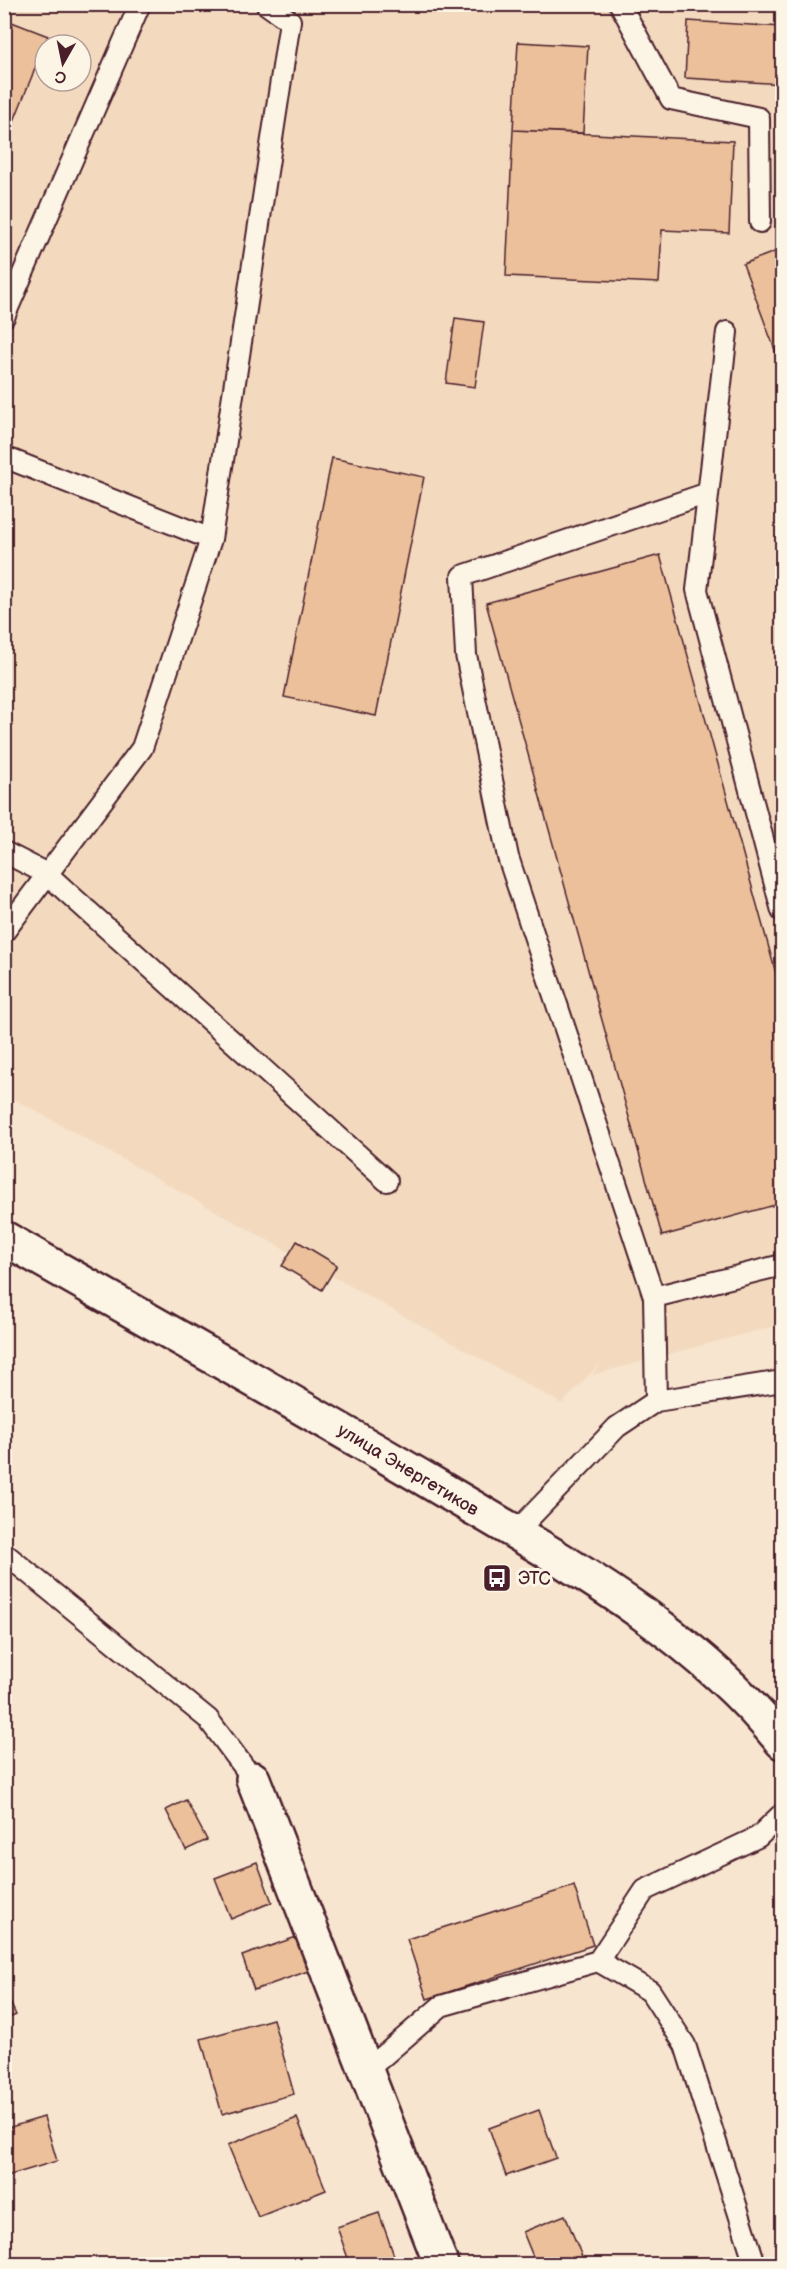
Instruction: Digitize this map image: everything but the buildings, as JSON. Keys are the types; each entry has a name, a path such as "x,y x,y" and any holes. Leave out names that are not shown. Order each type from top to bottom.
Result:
{"street":[{"name":"улица Энергетиков","path":"4,1238 313,1414 618,1595 698,1655 762,1717 783,1742"},
{"path":"253,1779 441,2265"}],"lane":[{"path":"4,317 140,4"},
{"path":"4,932 142,748 211,539 290,21 266,4"},
{"path":"620,4 670,99 759,118 760,222"},
{"path":"727,332 697,590 783,911"},
{"path":"4,457 211,539"},
{"path":"656,1401 654,1297 508,857 466,656 462,576 708,493"},
{"path":"4,852 47,874 387,1181"},
{"path":"654,1297 783,1265"},
{"path":"515,1533 617,1427 656,1401 783,1381"},
{"path":"4,1553 208,1719 253,1779"},
{"path":"366,2071 441,2006 598,1961 645,1890 758,1837 783,1814"},
{"path":"598,1961 650,1991 685,2045 755,2265"}],"shaded area":[{"path":"5,5 782,5 782,1324 592,1375 601,1362 562,1404 5,1094"}],"place":[{"name":"ЭТС","path":"497,1578"}]}
